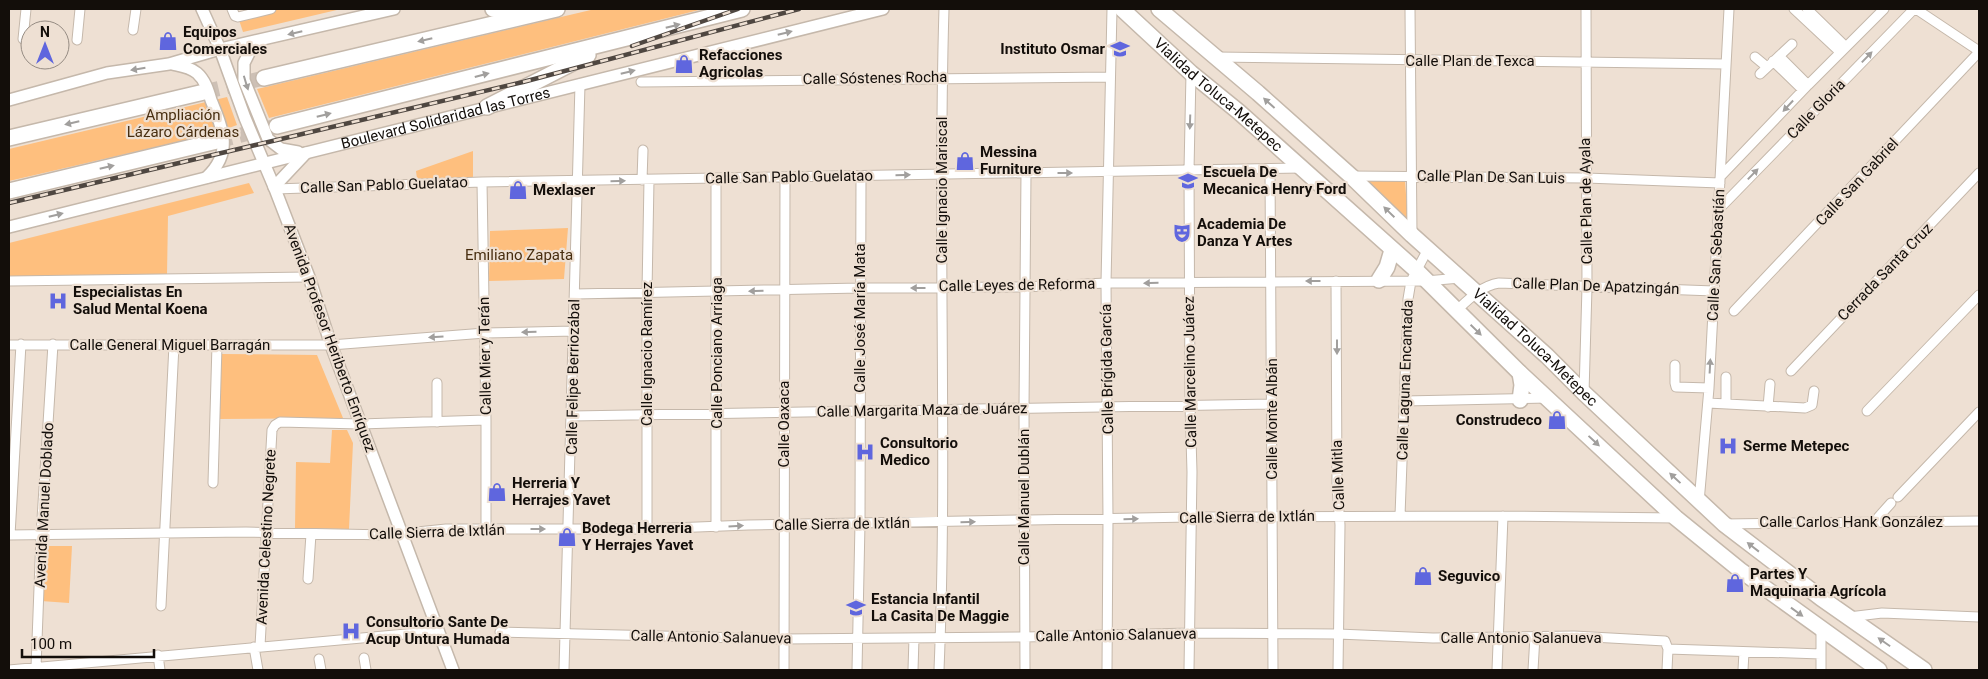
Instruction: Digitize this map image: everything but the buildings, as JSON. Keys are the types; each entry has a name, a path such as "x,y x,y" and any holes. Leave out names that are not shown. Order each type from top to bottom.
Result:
{"highway":[{"path":"492,9 517,12 554,10"},
{"path":"277,126 742,9"},
{"name":"Vialidad Toluca-Metepec","path":"1122,9 1392,250 1418,278 1456,311 1676,518 1740,570 1880,670"},
{"name":"Vialidad Toluca-Metepec","path":"1158,9 1258,93 1351,176 1412,235 1547,356 1724,524 1821,598 1924,670"},
{"path":"264,78 554,10"},
{"path":"487,107 575,60 626,38"},
{"path":"9,138 204,92"},
{"path":"9,191 217,141"},
{"path":"1379,280 1387,268 1392,250"},
{"path":"1520,373 1522,385 1520,400"}],"main road":[{"name":"Avenida Profesor Heriberto Enríquez","path":"202,9 220,49 245,118 265,163 309,277 331,345 453,670"},
{"path":"9,100 107,73 168,64 220,49 394,9"},
{"name":"Boulevard Solidaridad las Torres","path":"9,227 883,9"},
{"path":"261,41 247,57 244,80 268,139 276,147 306,153"},
{"path":"168,64 188,68 203,79 222,126 223,154 207,178"},
{"path":"275,188 306,153"}],"street":[{"path":"77,40 80,9"},
{"path":"133,30 136,9"},
{"path":"232,10 235,16 238,17 271,9"},
{"name":"Calle Ignacio Mariscal","path":"939,670 943,522 941,288 944,9"},
{"name":"Calle Brígida García","path":"1107,670 1106,283 1112,9"},
{"path":"1410,9 1412,235"},
{"name":"Calle Plan de Ayala","path":"1584,393 1587,287 1586,9"},
{"name":"Calle San Sebastián","path":"1699,502 1709,388 1729,9"},
{"path":"1794,9 1843,49"},
{"path":"1807,9 1843,49"},
{"name":"Calle Gloria","path":"1720,180 1805,88 1884,9"},
{"path":"1915,9 1979,52"},
{"name":"Calle Gloria","path":"1719,209 1915,9"},
{"name":"Calle San Gabriel","path":"1734,311 1979,52"},
{"name":"Calle Plan de Texca","path":"1215,57 1726,64"},
{"path":"1755,57 1776,57 1805,88"},
{"name":"Calle Marcelino Juárez","path":"1189,670 1191,517 1189,170 1192,73"},
{"name":"Calle Sóstenes Rocha","path":"641,82 1110,77"},
{"name":"Calle Felipe Berriozábal","path":"564,670 580,84"},
{"name":"Calle Ignacio Ramírez","path":"643,150 647,292 647,529"},
{"name":"Calle San Pablo Guelatao","path":"275,188 482,182 1107,173 1302,168"},
{"name":"Calle Monte Albán","path":"1270,169 1273,670"},
{"name":"Calle Manuel Dublán","path":"1025,670 1024,287 1026,173"},
{"name":"Cerrada Santa Cruz","path":"1791,371 1979,173"},
{"name":"Calle José María Mata","path":"857,670 860,523 861,176"},
{"name":"Calle Plan De San Luis","path":"1351,176 1720,180"},
{"name":"Calle Oaxaca","path":"784,670 785,178"},
{"name":"Calle Ponciano Arriaga","path":"716,179 716,527"},
{"name":"Calle Mier y Terán","path":"482,182 486,530"},
{"name":"Calle Laguna Encantada","path":"1400,516 1407,312 1428,249"},
{"path":"9,281 309,277"},
{"name":"Calle Leyes de Reforma","path":"575,294 1460,278"},
{"name":"Calle Mitla","path":"1336,281 1337,486 1339,516 1338,670"},
{"name":"Calle Plan De Apatzingán","path":"1456,311 1476,293 1489,285 1499,283 1714,291"},
{"path":"1866,411 1979,295"},
{"name":"Calle General Miguel Barragán","path":"9,345 331,345 485,333 574,331"},
{"path":"9,535 21,344"},
{"name":"Avenida Manuel Doblado","path":"36,667 41,535 52,344"},
{"path":"161,606 174,345"},
{"path":"212,484 217,345"},
{"path":"1675,365 1674,383 1676,387 1709,388"},
{"path":"1726,377 1726,404"},
{"path":"437,383 437,422"},
{"path":"1768,407 1770,384"},
{"path":"1708,403 1768,407 1810,407 1813,402 1814,391"},
{"path":"1404,402 1548,398"},
{"name":"Calle Margarita Maza de Juárez","path":"572,416 1272,404"},
{"path":"1874,522 1979,412"},
{"path":"360,424 486,420"},
{"name":"Avenida Celestino Negrete","path":"258,670 257,646 267,533 273,427 280,422 360,424"},
{"path":"1497,670 1503,516"},
{"name":"Calle Sierra de Ixtlán","path":"9,535 164,533 402,534 446,530 647,529 1191,517 1503,516 1676,518"},
{"name":"Calle Carlos Hank González","path":"1724,524 1979,521"},
{"path":"308,579 311,534"},
{"path":"1849,617 1882,613 1979,617"},
{"path":"1821,629 1821,670"},
{"path":"9,670 36,667 68,667 158,655 439,631"},
{"name":"Calle Antonio Salanueva","path":"500,632 783,639 1025,637 1190,633 1338,634 1433,638 1574,636 1656,640 1667,646 1744,652 1820,654"},
{"path":"1533,670 1535,636"},
{"path":"913,670 914,638"},
{"path":"1667,646 1667,670"},
{"path":"1744,652 1744,670"},
{"path":"158,655 160,670"},
{"path":"364,658 366,670"},
{"path":"319,659 321,670"}],"green space":[{"path":"273,9 341,9 243,32 238,17"},
{"name":"Ampliación Lázaro Cárdenas","path":"595,9 703,9 269,118 257,89"},
{"name":"Ampliación Lázaro Cárdenas","path":"227,97 237,125 216,133 9,181 9,149"},
{"path":"473,151 473,177 417,179 416,171"},
{"path":"1367,181 1405,181 1408,221"},
{"path":"249,183 254,193 168,216 167,275 9,278 9,243"},
{"name":"Emiliano Zapata","path":"568,228 564,279 489,281 490,231"},
{"path":"221,354 317,355 343,418 219,419"},
{"path":"332,430 347,430 353,443 349,529 295,528 296,462 330,463"},
{"path":"44,546 72,546 69,603 41,601"}],"tunnel":[{"path":"204,92 264,78"},
{"path":"217,141 277,126"}],"railway":[{"path":"632,46 738,9"},
{"path":"9,203 523,82 799,9"}],"place":[{"name":"Equipos Comerciales","path":"168,41"},
{"name":"Instituto Osmar","path":"1120,49"},
{"name":"Refacciones Agricolas","path":"684,64"},
{"name":"Messina Furniture","path":"965,161"},
{"name":"Escuela De Mecanica Henry Ford","path":"1188,181"},
{"name":"Mexlaser","path":"518,190"},
{"name":"Academia De Danza Y Artes","path":"1182,233"},
{"name":"Especialistas En Salud Mental Koena","path":"58,301"},
{"name":"Construdeco","path":"1557,420"},
{"name":"Serme Metepec","path":"1728,446"},
{"name":"Consultorio Medico","path":"865,452"},
{"name":"Herreria Y Herrajes Yavet","path":"497,492"},
{"name":"Bodega Herreria Y Herrajes Yavet","path":"567,537"},
{"name":"Seguvico","path":"1423,576"},
{"name":"Partes Y Maquinaria Agrícola","path":"1735,583"},
{"name":"Estancia Infantil La Casita De Maggie","path":"856,608"},
{"name":"Consultorio Sante De Acup Untura Humada","path":"351,631"}]}
